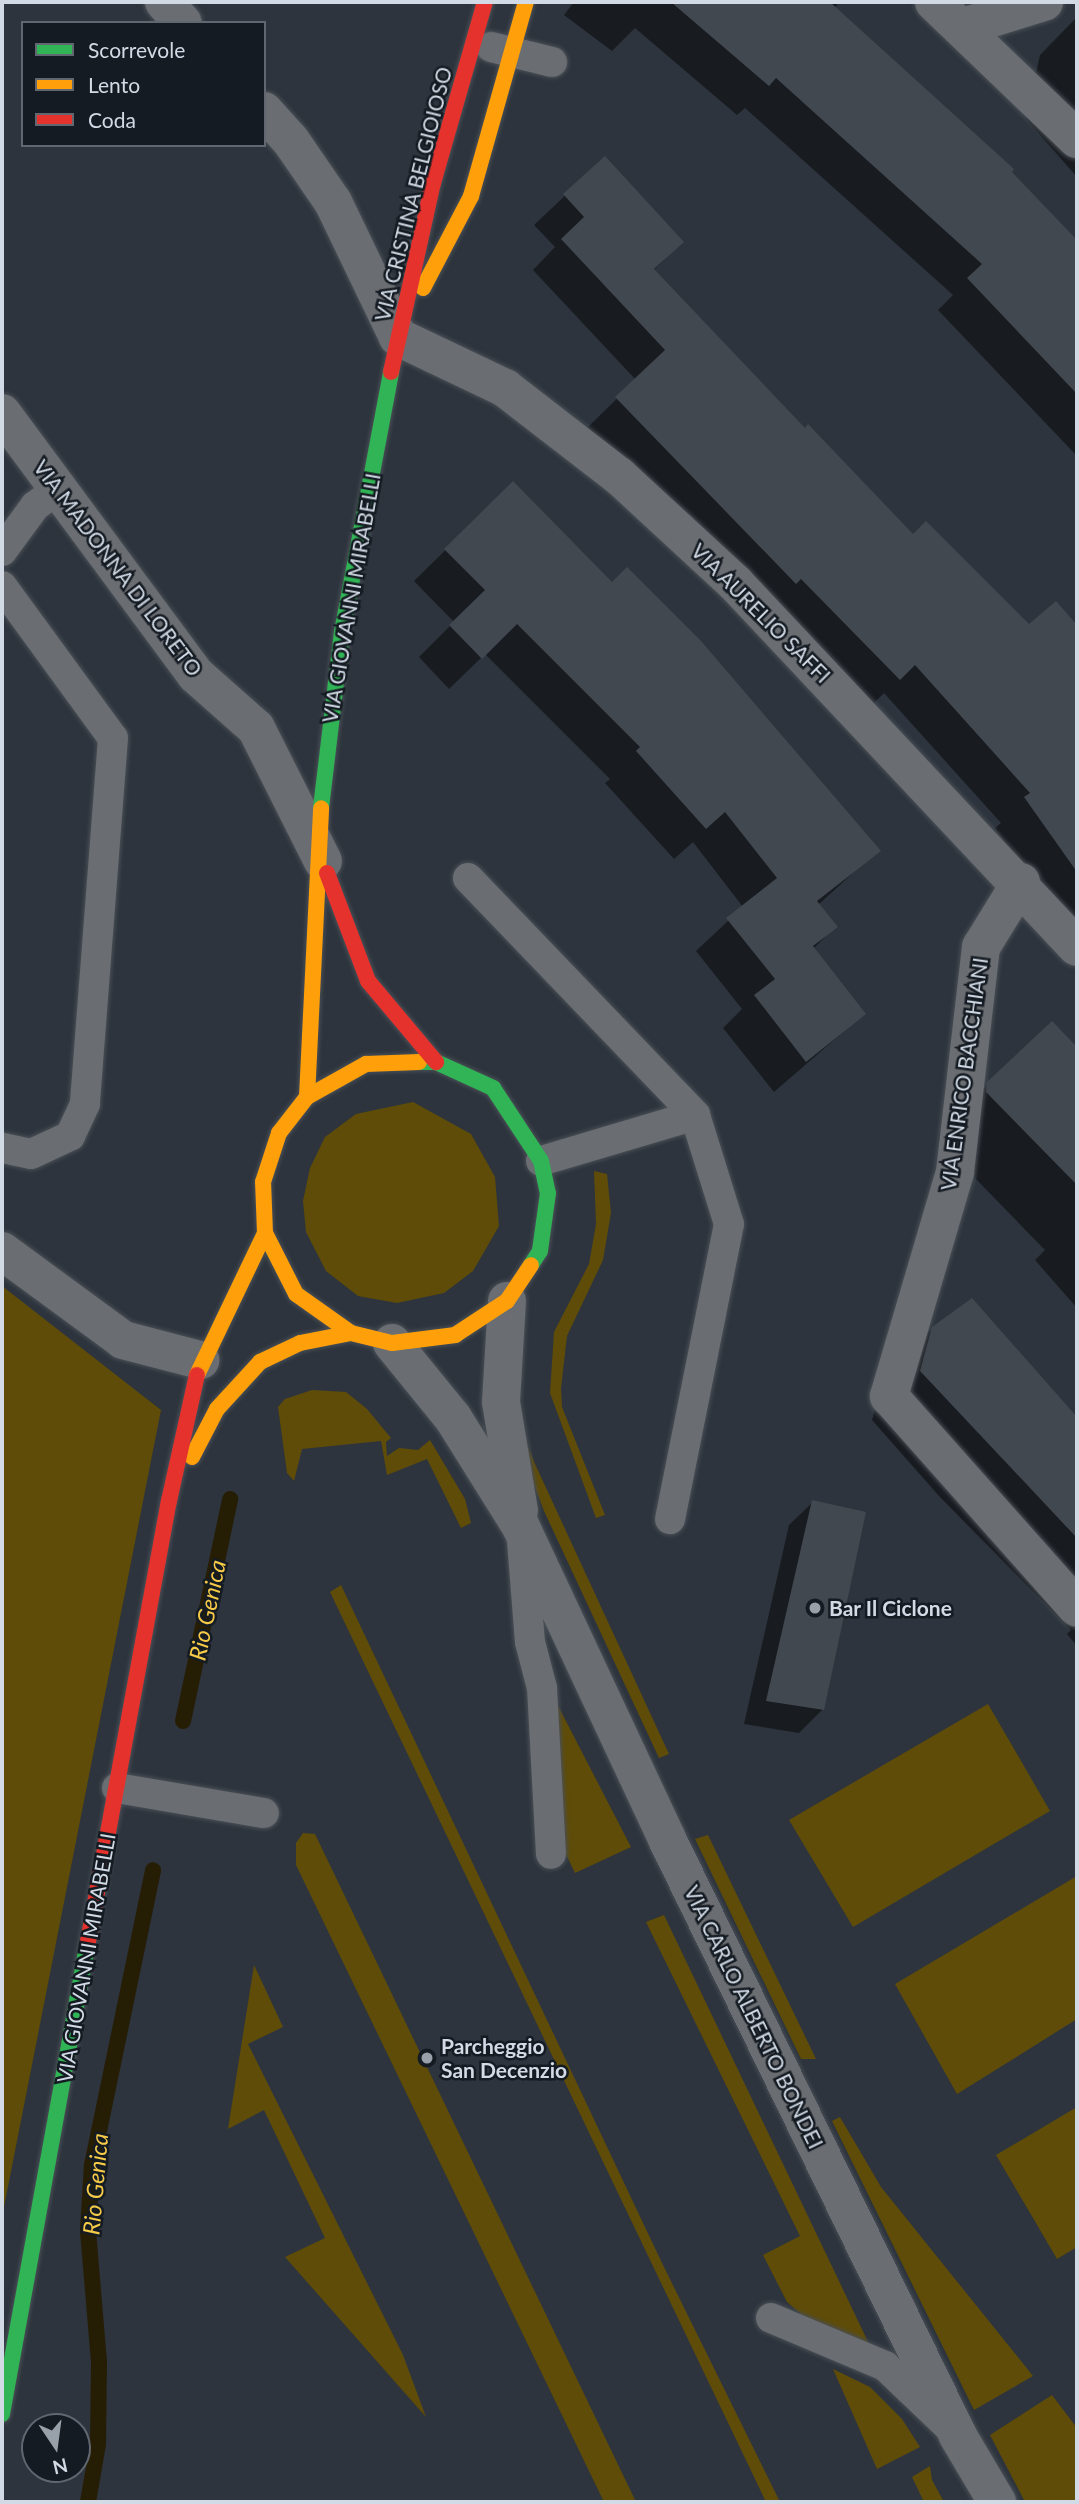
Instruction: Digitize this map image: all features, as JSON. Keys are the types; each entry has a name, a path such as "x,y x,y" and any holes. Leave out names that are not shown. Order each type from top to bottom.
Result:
{"street":[{"path":"164,2 181,21"},
{"name":"VIA CRISTINA BELGIOIOSO","path":"398,337 433,183 485,2"},
{"name":"VIA CRISTINA BELGIOIOSO","path":"398,337 471,196 526,2"},
{"path":"934,2 1077,139"},
{"path":"963,27 1044,2"},
{"path":"266,113 291,141 333,202 398,337"},
{"name":"VIA GIOVANNI MIRABELLI","path":"307,1097 323,861 324,757 341,632 398,337"},
{"name":"VIA AURELIO SAFFI","path":"398,337 505,388 619,476 735,583 1021,882 1077,947"},
{"name":"VIA MADONNA DI LORETO","path":"2,413 196,675 256,728 323,861"},
{"name":"VIA GIOVANNI MIRABELLI","path":"323,861 368,981 436,1062 493,1088 541,1161 548,1193 540,1251 507,1301 455,1335 392,1343 351,1333 296,1294 265,1233 263,1182 279,1133 307,1097 366,1064 436,1062"},
{"name":"VIA ENRICO BACCHIANI","path":"1021,882 981,947 955,1172 889,1396 1077,1608"},
{"name":"VIA GIOVANNI MIRABELLI","path":"2,2414 169,1501 200,1360 265,1233"},
{"path":"2,1251 123,1340 148,1350 200,1360"},
{"name":"VIA CARLO ALBERTO BONDEI","path":"507,1301 501,1402 522,1527"},
{"name":"VIA GIOVANNI MIRABELLI","path":"169,1501 217,1409 260,1363 300,1343 351,1333"},
{"name":"VIA CARLO ALBERTO BONDEI","path":"392,1343 453,1418 522,1527 667,1839 958,2436 997,2502"}],"lane":[{"path":"474,43 552,62"},
{"path":"2,551 35,506 58,489"},
{"path":"2,586 113,738 86,1104 70,1136 31,1154 2,1148"},
{"path":"468,878 695,1115 729,1224 670,1519"},
{"path":"541,1161 695,1115"},
{"path":"522,1527 530,1642 542,1688 551,1854"},
{"path":"117,1788 264,1813"},
{"path":"771,2318 885,2366 958,2436"}],"shaded area":[{"path":"413,1102 471,1134 495,1177 499,1226 473,1271 444,1293 397,1303 358,1296 326,1271 306,1232 303,1201 310,1168 325,1137 356,1114"},
{"path":"594,1171 607,1174 611,1213 603,1260 567,1336 561,1388 562,1407 605,1515 596,1518 550,1393 554,1332 589,1264 596,1224"},
{"path":"2,1286 161,1410 2,2217"},
{"path":"312,1390 346,1392 367,1409 391,1438 386,1442 387,1456 399,1448 418,1450 430,1440 465,1499 471,1523 461,1528 427,1459 387,1475 381,1441 302,1449 294,1481 287,1473 278,1407 285,1399"},
{"path":"515,1413 535,1464 669,1754 659,1758 544,1511 526,1464"},
{"path":"341,1585 662,2263 780,2502 766,2502 330,1592"},
{"path":"553,1696 631,1847 575,1873 559,1840"},
{"path":"988,1704 1050,1811 853,1927 789,1820"},
{"path":"303,1833 315,1834 636,2502 604,2502 296,1865 296,1843"},
{"path":"708,1835 816,2059 801,2059 695,1839"},
{"path":"1077,1876 1077,2019 957,2094 895,1984"},
{"path":"664,1915 871,2348 812,2324 787,2302 763,2255 800,2236 646,1922"},
{"path":"254,1965 283,2027 248,2044 403,2355 426,2417 285,2257 325,2238 264,2110 228,2129"},
{"path":"1077,2107 1077,2247 1057,2259 996,2155"},
{"path":"840,2117 881,2187 1033,2376 974,2410 832,2121"},
{"path":"833,2369 870,2387 902,2419 920,2447 877,2469"},
{"path":"1052,2395 1077,2428 1077,2502 1025,2502 990,2435"},
{"path":"930,2466 932,2480 944,2502 924,2502 912,2477"}],"building":[{"path":"671,2 830,2 1014,169 1012,172 1077,240 1077,394 967,278 982,264 776,78 769,86"},
{"path":"605,156 684,242 654,269 805,428 808,424 913,534 926,521 1029,624 1056,601 1077,625 1077,872 1024,797 1030,793 915,665 900,680 801,579 796,584 615,397 665,350 561,239 584,217 563,194"},
{"path":"513,481 612,582 627,567 701,641 881,851 817,901 838,927 813,946 866,1014 806,1062 754,995 775,979 726,918 777,878 725,812 706,829 636,751 640,747 517,624 482,659 449,625 485,590 444,549"},
{"path":"1052,1021 1077,1047 1077,1185 986,1092 987,1082"},
{"path":"972,1298 1077,1417 1077,1538 920,1371 932,1327"},
{"path":"812,1500 866,1512 824,1710 766,1701"}],"waterway":[{"name":"Rio Genica","path":"183,1721 230,1499"},
{"name":"Rio Genica","path":"88,2502 98,2444 99,2362 88,2230 92,2165 153,1870"}],"traffic: fast":[{"path":"321,808 342,632 391,372"},
{"path":"419,1062 436,1062 493,1088 541,1161 548,1193 540,1251 531,1265"},
{"path":"2,2414 87,1947"}],"traffic: slow":[{"path":"423,288 471,196 526,2"},
{"path":"307,1097 321,808"},
{"path":"351,1333 296,1294 265,1233 263,1182 279,1133 307,1097 366,1064 419,1062"},
{"path":"197,1375 265,1233"},
{"path":"192,1457 217,1409 260,1362 300,1343 351,1333 392,1343 455,1335 507,1301 531,1265"}],"traffic: jam":[{"path":"391,372 433,183 485,2"},
{"path":"327,873 368,981 436,1062"},
{"path":"87,1947 169,1501 197,1375"}],"place":[{"name":"Bar Il Ciclone","path":"815,1608"},
{"name":"Parcheggio San Decenzio","path":"427,2058"}]}
